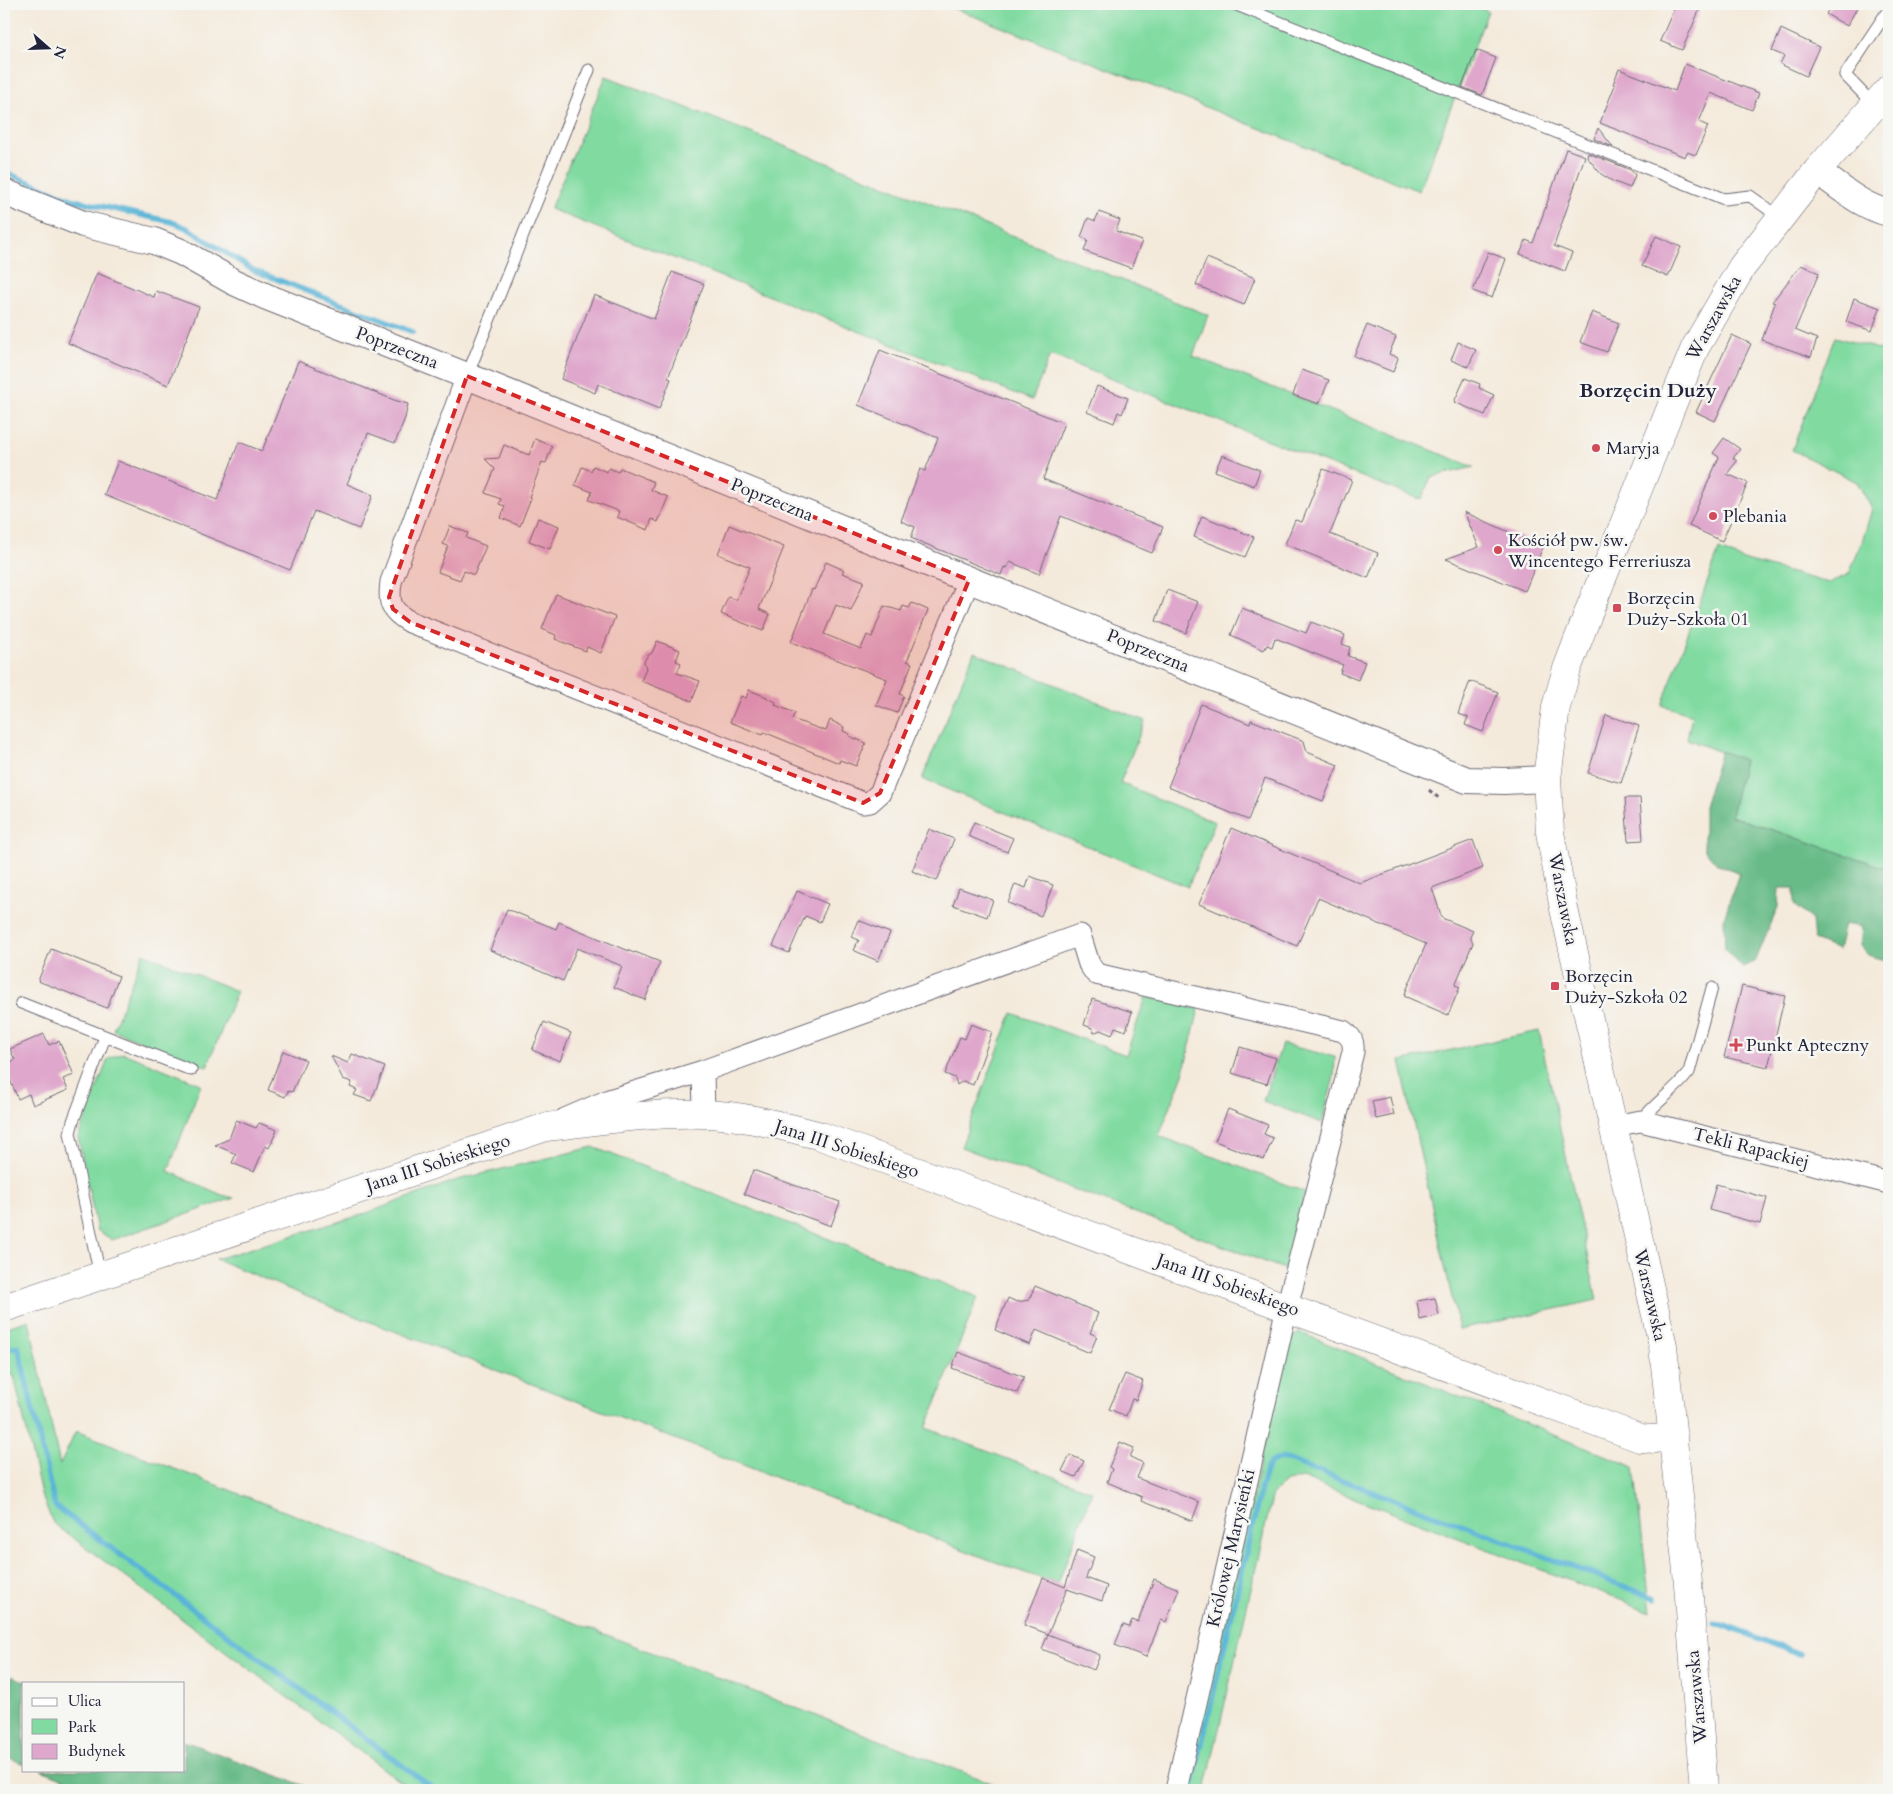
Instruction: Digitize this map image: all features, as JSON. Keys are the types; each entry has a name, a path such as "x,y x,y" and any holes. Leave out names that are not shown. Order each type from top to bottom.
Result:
{"main road":[{"name":"Warszawska","path":"1704,1790 1687,1571 1663,1346 1564,909 1550,832 1547,779 1556,707 1567,669 1695,348 1742,267 1817,171 1882,97"},
{"name":"Jana III Sobieskiego","path":"4,1308 546,1128 635,1116 704,1114 762,1121 821,1136 1640,1438 1655,1439 1673,1436"}],"street":[{"path":"1817,171 1875,210 1889,213"},
{"name":"Poprzeczna","path":"4,192 83,224 154,241 181,252 234,282 266,297 467,376 1467,780 1547,779"},
{"path":"467,376 391,582 388,597 393,608 399,616 410,622 863,803 870,802 880,793 969,580"},
{"name":"Królowej Marysieńki","path":"703,1071 1080,935 1089,964 1096,974 1343,1031 1349,1035 1352,1040 1353,1052 1287,1307 1176,1790"},
{"path":"546,1128 608,1100 703,1071 704,1114"},
{"name":"Tekli Rapackiej","path":"1612,1126 1641,1121 1889,1183"}],"lane":[{"path":"1234,4 1724,199 1750,196 1781,218"},
{"path":"1882,97 1845,75 1889,9"},
{"path":"467,376 589,70"},
{"path":"1641,1121 1649,1110 1681,1082 1689,1072 1712,988"},
{"path":"21,1003 191,1070"},
{"path":"100,1276 70,1133 72,1121 105,1037"}],"highlighted area":[{"path":"467,376 969,580 880,793 863,803 410,622 393,609 389,597"}],"green space":[{"path":"943,4 1470,4 1488,11 1419,191"},
{"path":"606,76 1208,315 1193,356 1474,467 1431,477 1421,500 1050,355 1032,400 550,209"},
{"path":"1835,337 1889,352 1889,869 1731,816 1744,761 1687,739 1692,715 1662,705 1719,550 1746,561 1829,583 1849,574 1862,542 1872,509 1857,482 1792,450"},
{"path":"974,652 1145,721 1120,783 1215,822 1188,887 922,779"},
{"path":"1721,751 1744,760 1731,816 1889,869 1889,961 1868,955 1860,946 1862,927 1844,924 1838,950 1814,940 1812,920 1794,905 1794,888 1779,888 1778,907 1755,962 1742,967 1725,950 1724,918 1739,873 1716,863 1704,849 1704,807"},
{"path":"143,953 237,991 207,1067 113,1030"},
{"path":"1146,997 1199,1009 1183,1074 1159,1136 1305,1192 1288,1263 1284,1269 961,1147 1012,1013 1126,1055"},
{"path":"1539,1031 1597,1300 1459,1330 1400,1061"},
{"path":"1282,1044 1335,1057 1334,1076 1322,1123 1263,1101"},
{"path":"123,1053 201,1084 168,1171 222,1195 234,1198 112,1240 97,1230 78,1137 108,1059"},
{"path":"593,1147 978,1297 926,1428 1092,1491 1058,1584 1011,1568 334,1308 216,1259 364,1214 457,1180"},
{"path":"29,1320 60,1465 76,1431 994,1784 992,1790 412,1790 53,1523 41,1494 14,1376 4,1372 4,1328"},
{"path":"1301,1333 1634,1467 1651,1612 1302,1478 1287,1481 1273,1493 1205,1790 1185,1790 1289,1338"},
{"path":"12,1676 27,1682 22,1682 22,1763 4,1756 4,1715"},
{"path":"185,1741 316,1790 93,1790 46,1772 185,1772"}],"building":[{"path":"1676,4 1702,4 1682,50 1660,41"},
{"path":"1832,4 1859,4 1847,26 1826,14"},
{"path":"1781,29 1819,47 1806,76 1780,64 1784,56 1772,51"},
{"path":"1476,50 1496,58 1482,95 1462,87"},
{"path":"1685,64 1759,93 1752,110 1711,93 1699,122 1708,126 1696,155 1687,152 1685,157 1600,123 1615,85 1613,84 1619,69 1675,91"},
{"path":"1598,128 1613,147 1594,139"},
{"path":"1566,149 1585,156 1554,246 1572,253 1565,271 1520,254 1526,240 1533,243"},
{"path":"1588,153 1631,170 1635,175 1630,188 1612,181 1601,174 1587,157"},
{"path":"1099,212 1120,220 1116,231 1142,241 1131,268 1084,251 1088,240 1081,237 1088,218 1095,221"},
{"path":"1656,236 1681,247 1668,277 1642,266"},
{"path":"1488,252 1506,259 1492,298 1473,291"},
{"path":"1207,258 1255,278 1244,305 1196,285"},
{"path":"1801,265 1819,273 1795,330 1817,339 1811,357 1762,340 1775,303 1772,302"},
{"path":"672,272 704,284 668,378 671,379 659,409 598,384 595,393 561,379 594,295 654,319"},
{"path":"97,273 154,297 156,291 199,307 168,385 68,343"},
{"path":"1854,298 1880,308 1872,331 1846,322"},
{"path":"1592,312 1619,323 1607,352 1580,342"},
{"path":"1367,325 1396,337 1389,354 1398,358 1393,372 1354,356"},
{"path":"1732,335 1751,344 1715,421 1696,412"},
{"path":"1458,342 1476,350 1468,367 1451,360"},
{"path":"880,350 1064,423 1043,479 1163,527 1152,553 1061,516 1039,574 1010,562 1007,568 1004,567 1001,575 911,538 915,527 901,521 920,469 925,471 938,438 858,405"},
{"path":"298,361 408,404 405,418 395,443 368,433 347,484 373,495 359,529 314,511 290,570 104,495 118,461 217,500 239,442 262,451"},
{"path":"1302,370 1329,380 1319,404 1293,395"},
{"path":"1465,378 1480,384 1479,388 1494,395 1485,415 1454,402"},
{"path":"1097,386 1128,398 1122,414 1118,412 1114,423 1087,412"},
{"name":"Plebania","path":"1724,438 1740,449 1733,458 1737,461 1727,474 1748,483 1722,541 1689,526 1719,457 1713,453"},
{"path":"535,439 552,446 546,463 542,462 520,526 501,518 505,506 499,504 501,499 485,493 495,469 485,459 499,458 504,445 529,455"},
{"path":"1222,455 1260,470 1254,486 1215,471"},
{"path":"593,466 607,472 609,468 618,472 620,468 654,482 651,490 668,497 658,522 652,519 648,530 617,517 619,511 589,500 592,492 575,485 582,467 591,471"},
{"path":"1323,469 1352,480 1330,534 1378,553 1368,578 1285,544 1295,520 1302,522"},
{"name":"Kościół pw. św. Wincentego Ferreriusza","path":"1464,512 1543,547 1525,591 1446,559 1479,547"},
{"path":"1202,516 1254,537 1245,557 1194,537"},
{"path":"538,518 559,526 550,549 529,541"},
{"path":"729,525 784,547 759,609 770,614 763,631 721,614 728,597 736,600 750,567 718,554"},
{"path":"450,526 468,533 466,538 486,546 474,575 464,571 460,580 438,572 448,546 443,544"},
{"path":"826,562 844,570 842,573 864,581 851,611 836,605 824,634 861,649 867,635 872,637 884,606 901,611 903,606 909,608 912,603 928,610 907,661 912,663 900,694 904,696 897,713 876,705 887,679 791,642 812,589 814,590"},
{"path":"1167,590 1198,602 1186,633 1156,621"},
{"path":"556,594 615,617 601,653 587,647 585,651 555,639 556,635 542,629"},
{"path":"1242,608 1306,633 1311,622 1345,635 1342,644 1350,647 1348,656 1365,662 1358,680 1340,673 1343,665 1275,638 1272,647 1267,645 1264,650 1231,635"},
{"path":"657,641 680,650 676,661 681,663 677,673 700,681 692,701 641,681 646,668 644,662 647,656 652,653"},
{"path":"1470,681 1498,692 1483,732 1465,725 1468,717 1458,714"},
{"path":"749,690 776,702 775,705 795,713 792,719 826,731 830,720 844,727 843,731 850,734 849,736 866,743 856,766 840,760 839,763 764,732 763,735 730,722 741,696 746,698"},
{"path":"1201,704 1250,724 1251,720 1304,741 1307,752 1338,765 1323,801 1265,778 1248,820 1168,787"},
{"path":"1606,715 1639,726 1621,783 1588,773"},
{"path":"1625,798 1640,798 1643,840 1628,841"},
{"path":"974,822 1013,838 1007,852 968,836"},
{"path":"1231,828 1360,883 1473,840 1483,868 1432,888 1442,918 1473,931 1470,937 1473,943 1455,985 1460,987 1448,1015 1404,996 1426,944 1318,898 1297,946 1199,904"},
{"path":"929,829 954,839 937,881 912,871"},
{"path":"1030,876 1053,885 1041,916 1008,903 1015,884 1026,888"},
{"path":"959,888 993,900 987,917 953,905"},
{"path":"797,891 828,904 820,922 805,916 789,953 773,946"},
{"path":"507,909 556,929 559,922 660,962 645,1000 614,987 622,966 577,948 563,981 490,950"},
{"path":"858,920 890,933 878,961 853,950 859,940 851,937"},
{"path":"51,949 119,976 107,1008 38,981"},
{"path":"1742,986 1785,996 1768,1067 1724,1057"},
{"path":"1092,999 1132,1012 1126,1031 1115,1027 1112,1035 1100,1030 1094,1033 1092,1028 1084,1025"},
{"path":"544,1022 571,1033 560,1061 532,1050"},
{"path":"971,1024 992,1032 973,1085 963,1081 957,1085 955,1078 945,1074 960,1037 965,1039"},
{"path":"44,1034 49,1045 59,1041 74,1075 63,1079 68,1090 33,1105 29,1094 18,1099 4,1065 15,1060 10,1049"},
{"path":"1240,1047 1276,1058 1267,1084 1232,1073"},
{"path":"283,1051 306,1060 292,1092 288,1091 285,1097 268,1090"},
{"path":"352,1054 385,1067 371,1101 354,1095 357,1090 350,1087 352,1082 343,1079 331,1056 348,1063"},
{"path":"1390,1097 1394,1115 1376,1119 1372,1101"},
{"path":"1228,1109 1268,1125 1264,1134 1273,1138 1264,1160 1215,1141"},
{"path":"236,1120 256,1128 259,1123 277,1130 269,1148 265,1146 254,1172 232,1163 236,1154 215,1145 229,1139"},
{"path":"753,1170 840,1202 831,1226 744,1194"},
{"path":"1716,1184 1767,1198 1760,1224 1709,1210"},
{"path":"1035,1286 1098,1313 1090,1333 1097,1336 1090,1353 1036,1330 1030,1345 995,1330 1008,1298 1017,1302 1029,1300"},
{"path":"1435,1298 1439,1315 1420,1320 1417,1301"},
{"path":"958,1352 1024,1377 1017,1393 952,1368"},
{"path":"1125,1374 1143,1381 1136,1400 1132,1399 1126,1416 1109,1409"},
{"path":"1120,1442 1134,1448 1130,1457 1143,1463 1137,1478 1199,1502 1192,1521 1141,1501 1142,1497 1107,1482 1112,1469 1109,1467"},
{"path":"1070,1455 1084,1461 1076,1477 1062,1471"},
{"path":"1077,1550 1094,1557 1086,1578 1107,1586 1102,1601 1067,1589 1048,1634 1024,1625 1043,1578 1065,1587"},
{"path":"1154,1579 1179,1589 1166,1622 1161,1620 1146,1657 1115,1645 1123,1625 1129,1627 1132,1620 1138,1622"},
{"path":"1048,1634 1100,1655 1094,1670 1042,1649"}],"waterway":[{"path":"4,172 74,200 172,222 187,228 253,270 413,332"},
{"path":"4,1351 18,1346 55,1506 435,1790"},
{"path":"1191,1790 1261,1488 1268,1467 1275,1460 1286,1459 1655,1598"},
{"path":"1715,1622 1800,1654"}],"place":[{"name":"Maryja","path":"1596,448"},
{"name":"Plebania","path":"1713,516"},
{"name":"Kościół pw. św. Wincentego Ferreriusza","path":"1498,550"},
{"name":"Borzęcin Duży-Szkoła 01","path":"1617,608"},
{"name":"Borzęcin Duży-Szkoła 02","path":"1555,986"},
{"name":"Punkt Apteczny","path":"1736,1045"}],"district":[{"name":"Borzęcin Duży","path":"1648,390"}]}
